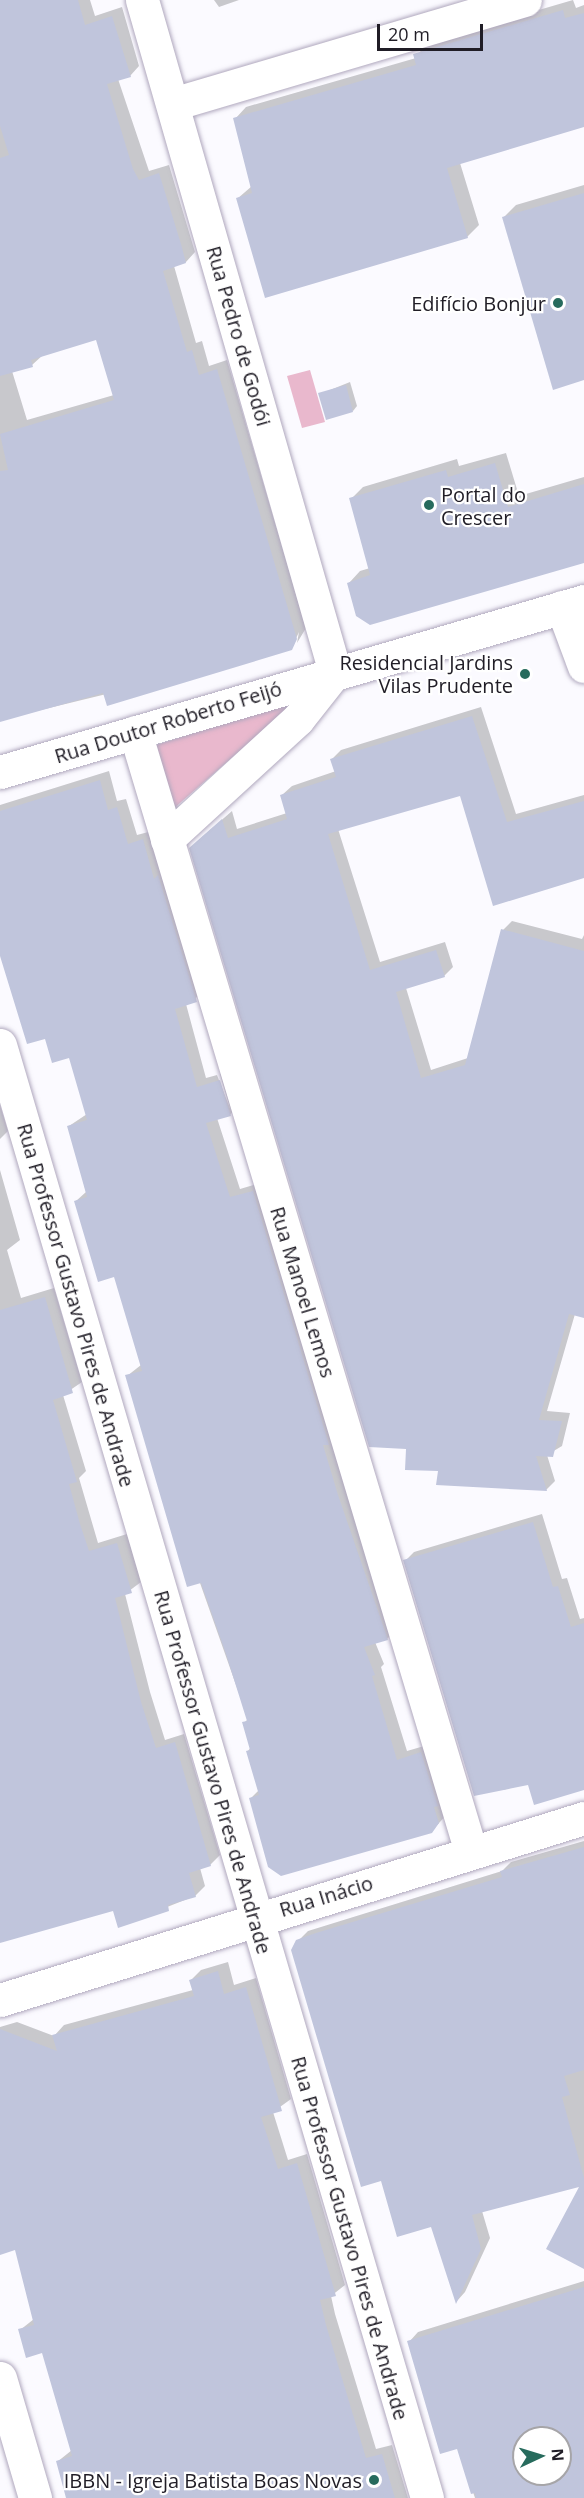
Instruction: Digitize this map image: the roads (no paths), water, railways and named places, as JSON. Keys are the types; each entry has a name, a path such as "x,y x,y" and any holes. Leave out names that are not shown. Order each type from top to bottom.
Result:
{"street":[{"name":"Rua Pedro de Godói","path":"142,0 335,672"},
{"path":"173,104 525,0"},
{"path":"573,604 584,666"},
{"name":"Rua Doutor Roberto Feijó","path":"0,772 573,604"},
{"name":"Rua Doutor Roberto Feijó","path":"167,839 298,720 335,672"},
{"name":"Rua Manoel Lemos","path":"135,732 471,1852"},
{"name":"Rua Professor Gustavo Pires de Andrade","path":"0,1045 427,2498"},
{"name":"Rua Inácio","path":"0,2000 256,1917 584,1818"},
{"path":"0,2378 35,2498"}],"place":[{"name":"Edifício Bonjur","path":"558,303"},
{"name":"Portal do Crescer","path":"429,505"},
{"name":"Residencial Jardins Vilas Prudente","path":"525,674"},
{"name":"IBBN - Igreja Batista Boas Novas","path":"374,2480"}]}
